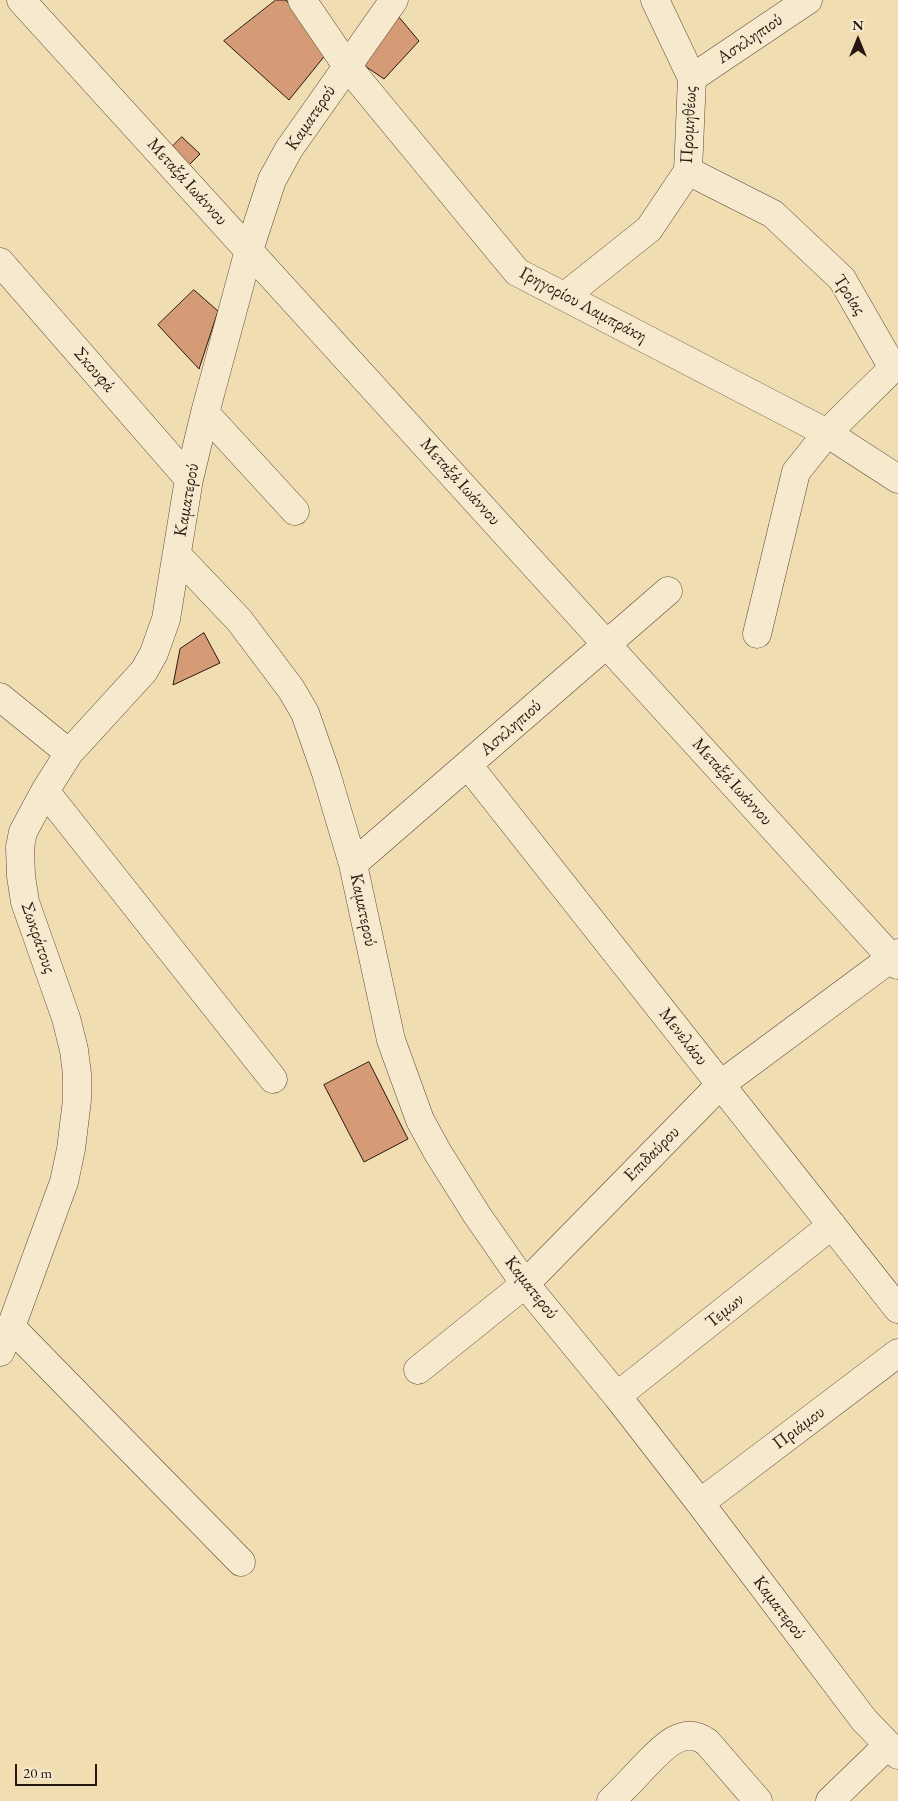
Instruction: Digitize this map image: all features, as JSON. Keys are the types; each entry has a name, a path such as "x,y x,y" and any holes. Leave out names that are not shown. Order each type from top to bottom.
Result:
{"street":[{"name":"Μεταξά Ιωάννου","path":"21,0 606,645 896,959"},
{"name":"Γρηγορίου Λαμπράκη","path":"302,0 347,66 518,272 827,433 898,479"},
{"name":"Καματερού","path":"394,0 289,149 266,197 249,250 205,413 189,479 177,555 239,620 281,675 305,714 326,773 354,864 391,1040 420,1120 438,1153 471,1207 525,1284 617,1396 864,1720 893,1750"},
{"name":"Προμηθέως","path":"565,296 649,229 688,171 692,78 655,0"},
{"name":"Ασκληπιού","path":"692,78 808,0"},
{"name":"Τροίας","path":"688,171 773,214 842,279 893,368 827,433"},
{"name":"Σκουφά","path":"0,262 189,479"},
{"path":"205,413 295,511"},
{"path":"757,634 796,472 827,433"},
{"name":"Σωκράτους","path":"0,1352 64,1182 71,1149 77,1100 77,1074 74,1050 66,1018 30,920 23,891 20,848 23,832 45,791 69,753 144,671 154,653 166,619 177,555"},
{"name":"Ασκληπιού","path":"354,864 668,591"},
{"path":"0,697 69,753"},
{"name":"Μενελάου","path":"468,765 898,1309"},
{"path":"45,791 273,1079"},
{"name":"Επιδαύρου","path":"418,1370 525,1284 720,1085 896,959"},
{"name":"Τεμων","path":"617,1396 832,1225"},
{"path":"11,1327 241,1562"},
{"name":"Πριάμου","path":"700,1503 898,1353"},
{"path":"612,1801 661,1749 678,1738 692,1736 699,1736 707,1742 758,1801"},
{"path":"830,1801 893,1750"}],"building":[{"path":"276,0 286,0 327,53 289,100 224,41"},
{"path":"398,16 419,41 384,79 365,66"},
{"path":"182,137 200,154 186,168 168,151"},
{"path":"194,290 218,311 199,369 158,325"},
{"path":"204,633 220,663 173,685 180,649"},
{"path":"369,1062 408,1139 364,1162 324,1085"}]}
